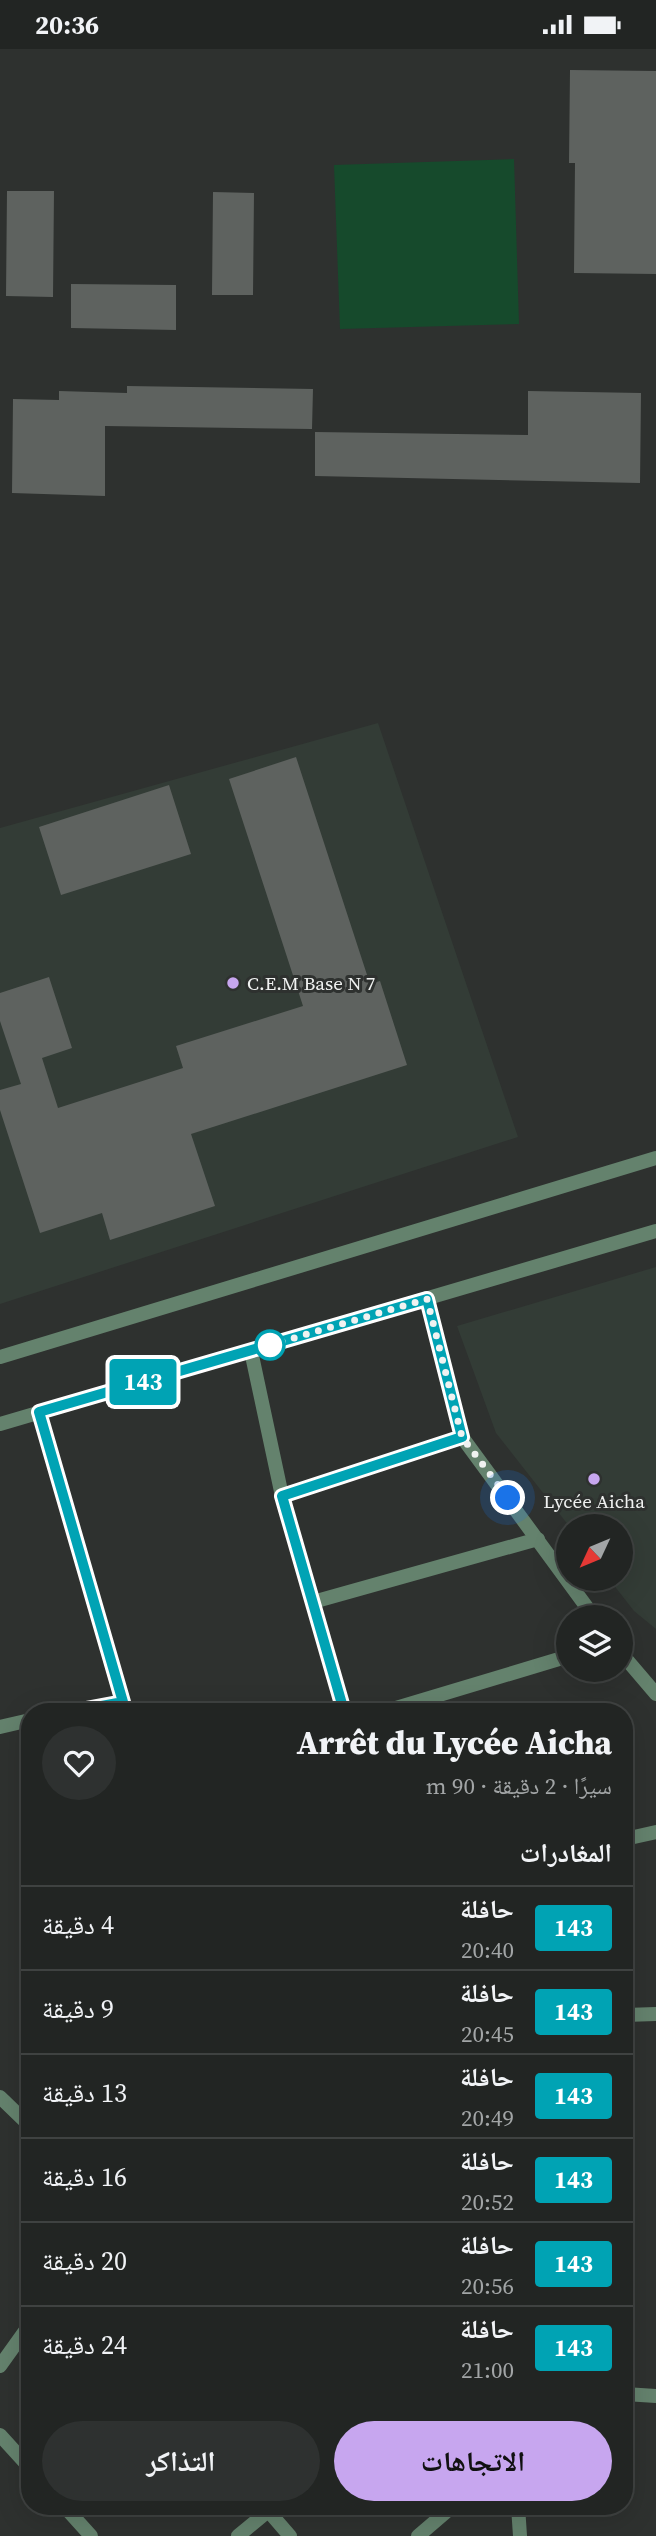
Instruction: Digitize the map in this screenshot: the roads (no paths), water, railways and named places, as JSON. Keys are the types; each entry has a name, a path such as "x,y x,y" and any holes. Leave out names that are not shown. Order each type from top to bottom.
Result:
{"street":[{"path":"0,1357 656,1158"},
{"path":"0,1424 656,1231"},
{"path":"427,1299 462,1437 585,1605"},
{"path":"251,1351 282,1496 342,1703"},
{"path":"39,1412 123,1703"},
{"path":"282,1496 462,1437"},
{"path":"313,1602 538,1538"},
{"path":"412,1703 556,1659"},
{"path":"633,1667 656,1693"},
{"path":"0,1727 21,1726"},
{"path":"633,1837 656,1832"},
{"path":"633,2015 656,2014"},
{"path":"0,2097 21,2117"},
{"path":"0,2366 21,2337"},
{"path":"633,2395 656,2396"},
{"path":"0,2435 21,2458"},
{"path":"72,2515 91,2536"},
{"path":"239,2536 262,2515"},
{"path":"274,2515 290,2536"},
{"path":"418,2536 442,2515"},
{"path":"519,2515 520,2536"}],"place":[{"name":"C.E.M Base N 7","path":"233,983"},
{"name":"Lycée Aicha","path":"594,1479"}]}
